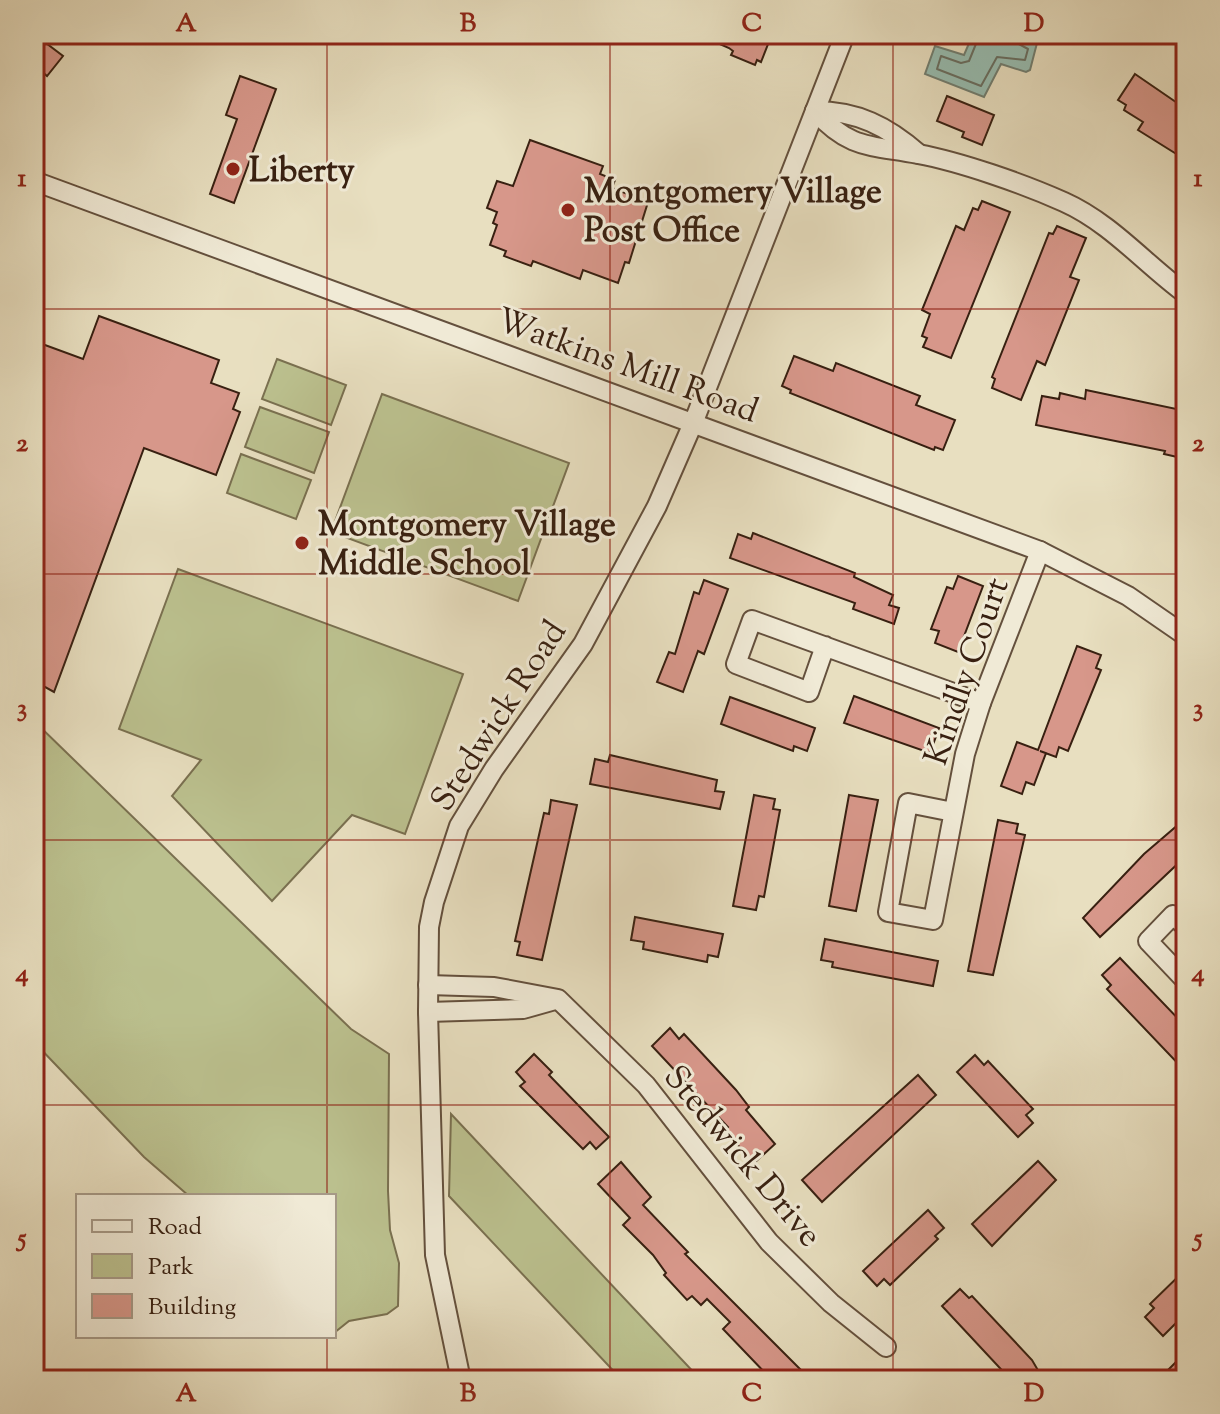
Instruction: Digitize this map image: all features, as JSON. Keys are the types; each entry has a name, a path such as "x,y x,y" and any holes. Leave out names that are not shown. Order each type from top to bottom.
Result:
{"street":[{"name":"Stedwick Road","path":"461,1380 444,1311 435,1255 428,1012 429,927 459,826 494,769 583,644 639,543 694,421 845,34"},
{"path":"815,111 835,133 875,149 919,154 1029,189 1077,209 1111,231 1186,294"},
{"name":"Watkins Mill Road","path":"34,181 694,421 1040,551 1128,596 1186,636"},
{"name":"Kindly Court","path":"953,812 908,803 888,912 933,920 953,812 981,703 1040,551"},
{"path":"825,646 809,692 736,664 752,620 825,646 981,703"},
{"path":"1186,927 1173,915 1148,941 1186,981"},
{"path":"428,985 494,987 558,999"},
{"path":"428,1012 523,1009 558,999"},
{"name":"Stedwick Drive","path":"558,999 646,1085 769,1242 831,1303 886,1347"}],"green space":[{"path":"277,359 346,385 331,425 262,399"},
{"path":"382,394 569,463 518,601 331,532"},
{"path":"260,407 329,432 314,473 245,447"},
{"path":"241,454 311,480 296,519 227,493"},
{"path":"178,569 463,674 405,834 352,815 272,901 172,796 201,760 119,729"},
{"path":"34,721 351,1029 389,1054 388,1191 390,1230 399,1263 398,1306 387,1314 349,1321 336,1331 336,1194 187,1194 144,1157 34,1042"},
{"path":"451,1114 701,1380 622,1380 449,1196"}],"water":[{"path":"973,34 1014,34 1037,43 1030,70 1026,72 1001,64 984,97 925,74 935,46 964,55"}],"building":[{"path":"34,34 63,56 47,76 34,65"},
{"path":"697,34 772,34 761,62 757,60 755,65 731,55 733,51 729,48"},
{"path":"1135,74 1186,109 1186,160 1138,130 1143,122 1124,110 1126,105 1118,100"},
{"path":"240,76 276,89 234,203 210,194 237,119 226,115"},
{"path":"947,96 994,115 982,145 962,137 964,132 937,121"},
{"name":"Montgomery Village Post Office","path":"530,140 603,166 600,174 615,180 612,188 648,202 629,263 625,262 618,283 583,270 580,279 533,261 531,266 504,256 506,251 490,245 497,225 493,223 497,212 487,208 497,181 513,186"},
{"path":"982,201 1010,212 951,358 923,347 927,338 922,336 930,314 922,310 956,226 964,230 973,208 978,210"},
{"path":"1057,226 1086,238 1070,277 1079,280 1045,365 1037,361 1021,400 992,388 995,379 992,377 1049,233 1053,234"},
{"path":"99,316 219,360 211,383 239,393 233,409 240,412 216,475 144,448 54,692 34,681 34,341 83,359"},
{"path":"794,356 833,371 836,363 920,396 916,405 955,420 943,450 935,447 934,450 790,393 791,390 782,386"},
{"path":"1086,390 1186,411 1186,459 1164,454 1165,451 1036,425 1042,396 1059,399 1060,393 1085,399"},
{"path":"753,533 855,573 854,577 893,595 889,605 899,608 894,624 853,609 855,603 730,558 738,534 751,539"},
{"path":"958,576 983,586 958,652 935,643 939,631 931,629 947,587 953,589"},
{"path":"704,580 728,589 704,654 698,651 683,692 657,682 669,652 675,654 694,592 699,594"},
{"path":"1077,646 1101,655 1096,668 1101,670 1068,751 1059,747 1056,757 1046,753 1034,785 1026,782 1022,794 1001,786 1017,742 1038,750"},
{"path":"854,696 939,728 930,753 844,723"},
{"path":"730,697 815,728 807,751 794,746 793,751 721,724"},
{"path":"610,755 717,780 715,791 724,792 720,809 590,784 595,759 608,762"},
{"path":"754,795 775,799 773,809 780,810 764,897 759,896 756,910 733,906"},
{"path":"849,795 878,800 856,911 829,906"},
{"path":"551,800 577,805 542,960 517,955 520,942 515,941 544,813 549,814"},
{"path":"1186,818 1186,856 1100,937 1083,918 1144,854"},
{"path":"998,820 1018,824 1016,833 1025,835 993,975 968,971"},
{"path":"635,917 723,934 718,957 708,955 707,962 643,949 644,942 631,940"},
{"path":"825,939 938,961 933,986 832,967 833,962 821,960"},
{"path":"1120,958 1186,1027 1186,1072 1107,989 1111,985 1102,975"},
{"path":"670,1028 679,1039 684,1034 736,1090 749,1107 746,1110 775,1144 753,1164 726,1130 728,1127 652,1046"},
{"path":"534,1054 552,1072 549,1075 609,1137 596,1149 590,1142 583,1149 520,1086 525,1082 516,1072"},
{"path":"975,1055 984,1065 988,1061 1033,1109 1026,1115 1033,1123 1018,1137 957,1072"},
{"path":"918,1075 936,1095 822,1202 802,1180"},
{"path":"1038,1161 1056,1180 992,1246 972,1224"},
{"path":"621,1162 651,1197 643,1205 688,1252 685,1254 811,1380 779,1380 773,1374 769,1377 723,1329 730,1322 707,1299 701,1305 692,1296 687,1300 664,1275 666,1273 653,1255 623,1225 630,1218 598,1184"},
{"path":"928,1210 944,1228 935,1236 938,1239 890,1285 884,1279 877,1286 863,1271"},
{"path":"1186,1269 1186,1313 1163,1336 1145,1317 1154,1308 1150,1304"},
{"path":"960,1289 969,1298 972,1296 1032,1360 1039,1372 1030,1380 1011,1380 942,1306"},
{"path":"1186,1352 1186,1380 1158,1380"}],"place":[{"name":"Liberty","path":"233,169"},
{"name":"Montgomery Village Post Office","path":"568,210"},
{"name":"Montgomery Village Middle School","path":"302,543"}]}
